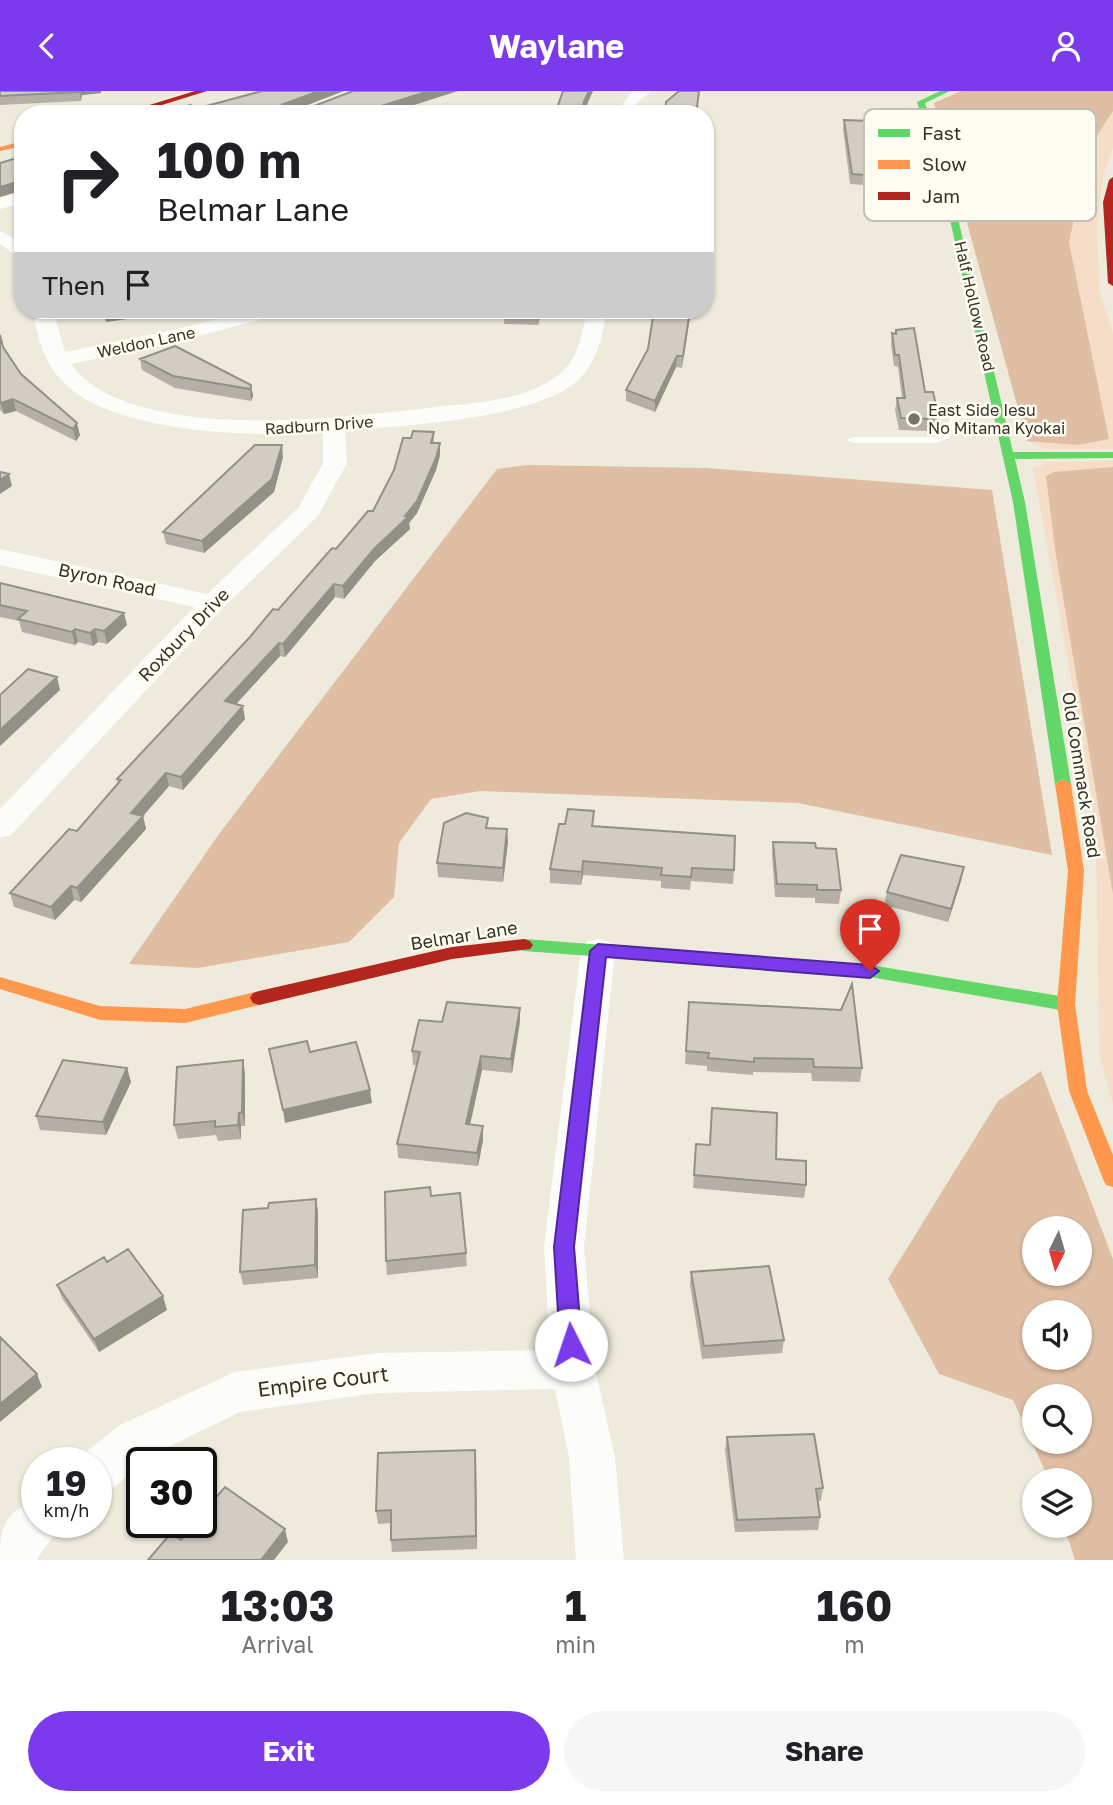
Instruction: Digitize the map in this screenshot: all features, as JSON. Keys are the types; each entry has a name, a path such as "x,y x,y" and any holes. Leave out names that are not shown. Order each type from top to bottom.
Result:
{"main road":[{"path":"155,105 203,91"},
{"name":"Half Hollow Road","path":"923,109 921,102 946,91"},
{"path":"1113,180 1107,202 1113,282"},
{"name":"Half Hollow Road","path":"955,221 1011,456"},
{"path":"1011,456 1113,455"},
{"name":"Old Commack Road","path":"1011,456 1076,871 1066,1004 1078,1091 1113,1179"},
{"name":"Belmar Lane","path":"0,983 100,1013 185,1016 452,953 520,945 870,971 1009,992 1066,1004"}],"street":[{"path":"628,105 643,91"},
{"name":"Radburn Drive","path":"44,319 47,339 58,360 78,385 120,407 191,424 254,430 334,426 516,402 558,386 582,365 592,342 596,319"},
{"name":"Weldon Lane","path":"58,360 176,336 240,319"},
{"name":"Roxbury Drive","path":"0,828 213,603 309,510 335,463 334,426"},
{"name":"Byron Road","path":"0,557 213,603"},
{"path":"598,951 564,1247 573,1369 592,1457 600,1560"},
{"name":"Empire Court","path":"112,1460 136,1440 235,1392 377,1373 573,1369"},
{"path":"10,1560 23,1538"}],"lane":[{"path":"853,440 936,440 945,436 957,417 966,413 1001,414"}],"shaded area":[{"path":"961,91 1113,91 1113,111 1096,137 1096,109 936,109 934,103"},
{"path":"1113,111 1113,148 1103,175 1097,227 1099,290 1113,333 1113,449 1045,449 1027,441 1078,445 1109,439 1069,242 1074,221 1096,221 1096,137"},
{"path":"966,221 1074,221 1069,242 1109,439 1078,445 1027,441"},
{"path":"1113,461 1113,1104 1099,1054 1097,883 1092,795 1033,467 1044,465 1042,462"},
{"path":"527,465 707,468 992,490 1052,855 798,803 480,791 431,799 399,843 394,897 349,942 198,968 129,964 219,834 497,469"},
{"path":"1113,467 1113,894 1055,549 1046,476 1054,472"},
{"path":"1041,1071 1113,1259 1113,1560 1075,1560 1068,1538 1092,1538 1092,1468 1044,1468 1037,1454 1092,1454 1092,1384 1022,1384 1022,1420 1013,1400 939,1374 888,1279 998,1101"}],"building":[{"path":"0,91 80,91 0,96"},
{"path":"262,91 319,91 281,105 210,105"},
{"path":"353,91 429,91 385,105 317,105"},
{"path":"563,91 589,91 583,105 558,105"},
{"path":"679,91 699,91 697,105 666,105"},
{"path":"844,120 864,121 864,175 852,174"},
{"path":"14,159 14,183 0,187 0,163"},
{"path":"653,319 689,319 683,356 677,356 655,401 626,390 648,349"},
{"path":"914,328 925,392 933,392 938,414 932,414 933,419 901,418 897,398 905,398 899,355 895,355 892,333"},
{"path":"0,335 3,347 21,374 77,423 73,429 13,399 1,403"},
{"path":"175,346 251,385 250,389 173,376 140,359"},
{"path":"413,431 434,432 431,443 440,443 417,501 405,516 409,516 374,549 343,586 334,584 283,644 279,643 225,701 243,706 181,777 166,773 131,813 143,816 77,888 71,886 51,907 10,893 69,829 77,831 121,780 117,779 273,609 278,610 332,548 336,549 368,511 373,511 394,470 403,438 411,438"},
{"path":"255,445 282,445 272,479 202,541 163,532"},
{"path":"0,472 9,474 0,480"},
{"path":"0,583 124,613 104,631 95,629 90,633 75,629 72,632 18,619 27,611 0,605"},
{"path":"28,669 57,677 0,730 0,695"},
{"path":"568,809 594,811 592,826 735,836 734,870 692,868 691,877 661,875 662,868 583,861 582,872 550,869 559,824 565,824"},
{"path":"466,813 488,818 486,828 507,829 503,868 437,863 444,823"},
{"path":"773,842 815,843 816,848 836,849 841,890 817,890 817,885 777,884"},
{"path":"901,855 964,867 951,909 887,892"},
{"path":"852,984 862,1068 814,1067 813,1059 754,1058 754,1062 708,1058 709,1053 686,1051 689,1002 841,1010"},
{"path":"447,1002 520,1008 511,1059 481,1056 466,1124 483,1126 477,1153 397,1144 420,1052 412,1051 419,1020 442,1022"},
{"path":"307,1041 310,1052 356,1042 370,1090 283,1110 269,1049"},
{"path":"63,1060 127,1068 103,1122 36,1116"},
{"path":"243,1060 242,1112 239,1113 238,1125 215,1127 215,1121 174,1125 177,1067"},
{"path":"712,1108 777,1113 776,1159 806,1161 806,1185 694,1175 696,1144 710,1145"},
{"path":"430,1187 431,1196 460,1193 466,1253 386,1261 385,1192"},
{"path":"316,1199 315,1265 240,1272 243,1210 268,1208 269,1203"},
{"path":"128,1249 163,1296 94,1339 57,1285 104,1257 107,1262"},
{"path":"769,1266 784,1340 704,1346 691,1272"},
{"path":"0,1337 37,1374 0,1404"},
{"path":"814,1434 823,1488 816,1489 820,1517 737,1520 727,1437"},
{"path":"475,1450 476,1536 391,1540 391,1510 376,1511 378,1453"},
{"path":"225,1487 285,1529 261,1560 148,1560 167,1538 217,1538 217,1496"}],"traffic: fast":[{"path":"923,109 921,102 946,91"},
{"path":"954,221 1019,502 1063,784"},
{"path":"1011,456 1113,455"},
{"path":"524,945 870,971 1066,1004"}],"traffic: slow":[{"path":"0,149 14,145"},
{"path":"1063,784 1076,871 1066,1004 1078,1091 1113,1179"},
{"path":"0,983 100,1013 185,1016 259,998"}],"traffic: jam":[{"path":"155,105 203,91"},
{"path":"1113,180 1107,202 1113,283"},
{"path":"259,998 452,953 524,945"}],"place":[{"name":"East Side Iesu No Mitama Kyokai","path":"914,419"}],"route":[{"path":"571,1345 564,1247 598,951 870,971"}]}
